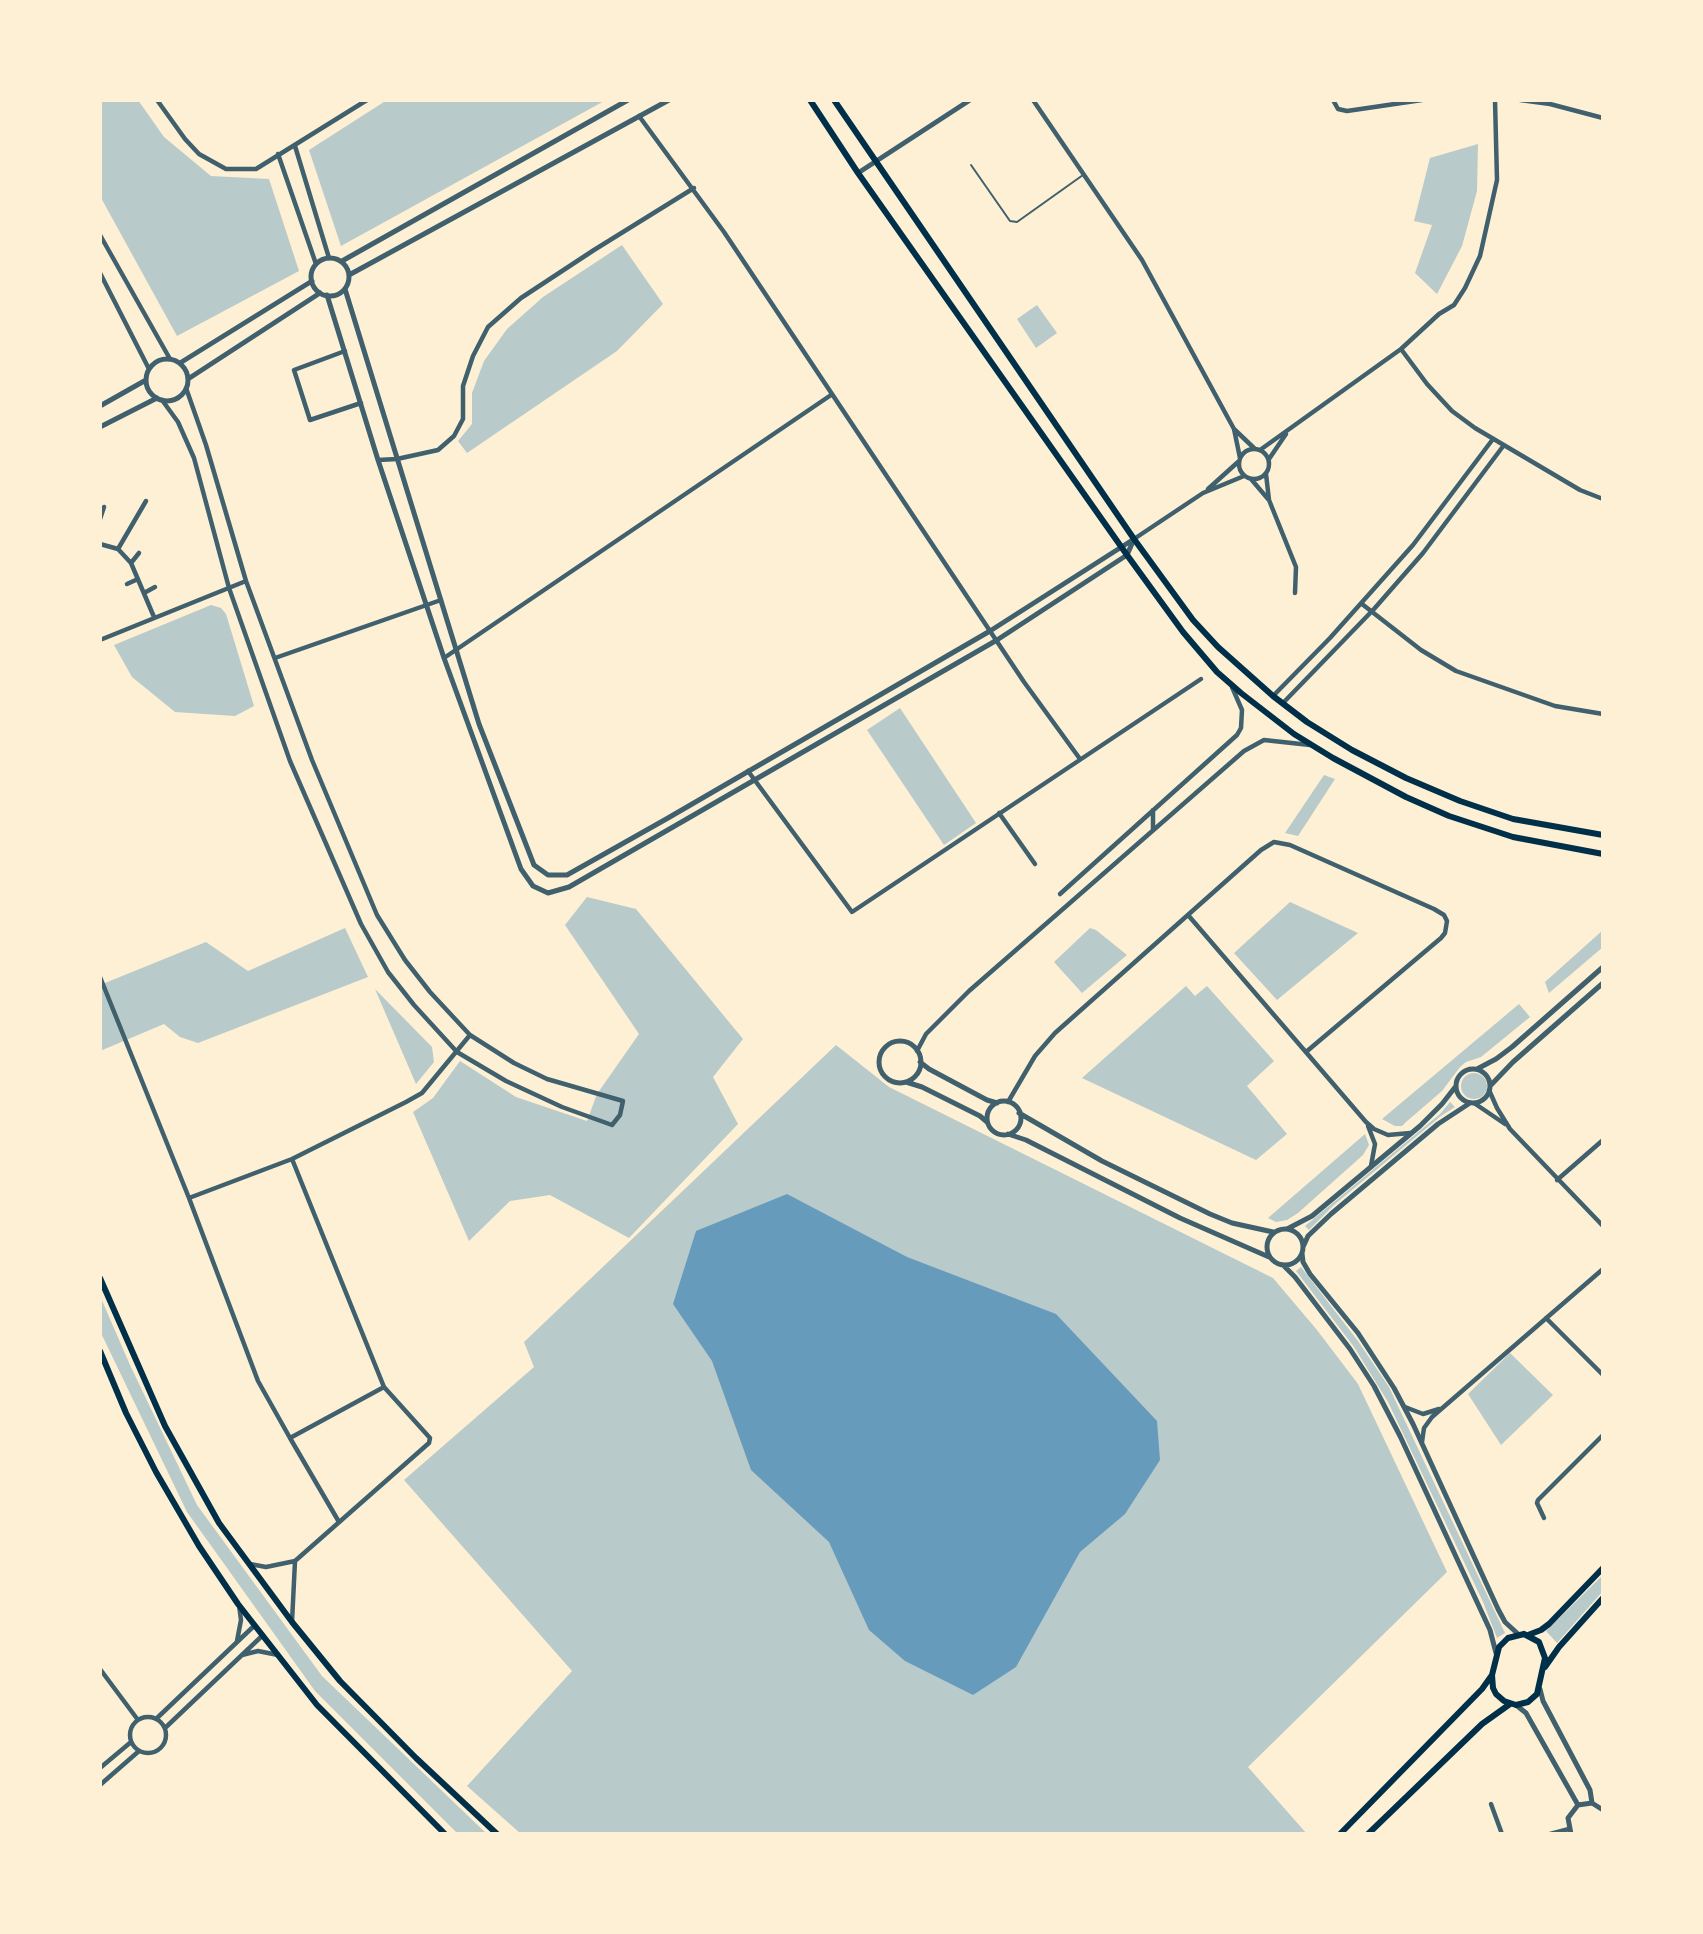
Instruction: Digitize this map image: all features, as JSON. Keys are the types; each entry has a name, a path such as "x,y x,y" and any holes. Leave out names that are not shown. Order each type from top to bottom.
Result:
{"main road":[{"path":"810,100 858,173 1127,555 1202,656 1230,683 1274,719 1312,745 1369,779 1449,816 1513,836 1603,854"},
{"path":"834,100 1134,539 1199,627 1273,696 1352,750 1433,791 1514,818 1603,835"},
{"path":"100,1278 165,1426 219,1523 292,1622 340,1681 416,1758 497,1834"},
{"path":"100,1351 126,1413 156,1472 199,1546 239,1604 317,1705 445,1834"},
{"path":"1513,1705 1496,1694 1493,1688 1492,1675 1496,1653 1503,1641 1518,1634 1528,1635 1541,1630 1603,1568"},
{"path":"1544,1669 1559,1647 1603,1598"},
{"path":"1368,1834 1482,1724 1513,1705 1533,1698 1540,1687 1545,1658 1542,1647 1528,1635"},
{"path":"1340,1834 1482,1689 1492,1675"}],"street":[{"path":"157,100 199,154 226,169 257,169 367,100"},
{"path":"345,289 334,295 320,293 312,281 316,264 329,258 342,261 628,100"},
{"path":"349,275 669,100"},
{"path":"858,173 970,100"},
{"path":"1033,100 1152,278 1234,429 1240,470 1244,476 1251,479 1258,479 1266,474"},
{"path":"1333,101 1338,109 1347,111 1422,100"},
{"path":"342,261 349,275 345,289 479,724 534,865 548,875 567,875 990,631 1134,539 1203,493 1247,450 1257,449 1286,433 1401,349 1438,314 1454,305 1480,256 1497,180 1495,100"},
{"path":"1520,100 1550,102 1603,118"},
{"path":"639,116 694,188 990,631 1080,759"},
{"path":"295,146 329,258"},
{"path":"278,154 316,264"},
{"path":"378,460 397,459 438,450 454,436 463,419 463,386 473,356 488,327 531,291 694,188"},
{"path":"100,235 170,359"},
{"path":"100,273 149,369"},
{"path":"180,363 312,281"},
{"path":"188,379 320,293"},
{"path":"327,295 426,605 521,869 533,886 548,892 569,887 997,640 1127,555 1134,539"},
{"path":"1401,349 1452,411 1504,446 1580,491 1603,499"},
{"path":"345,351 293,370 310,420 361,403"},
{"path":"100,427 159,399 178,397 186,388 188,379 180,363 170,359 156,362 149,369 146,380 149,390 159,399 178,422 194,458 229,588 290,761 360,924 388,972 457,1052 506,1082 611,1125 620,1115 623,1101 547,1079 514,1063 470,1035 405,960 377,915 312,760 246,581 206,445 186,388"},
{"path":"100,407 146,380"},
{"path":"444,658 831,395"},
{"path":"1234,429 1269,459"},
{"path":"1286,433 1269,459 1266,474 1269,500 1296,567 1295,593"},
{"path":"1273,696 1362,604 1413,545 1493,439"},
{"path":"1283,703 1372,611 1423,553 1504,446"},
{"path":"1203,493 1244,476"},
{"path":"1251,479 1269,500"},
{"path":"118,549 146,501"},
{"path":"100,519 104,507"},
{"path":"100,544 118,549 131,563 154,618"},
{"path":"131,563 139,553"},
{"path":"127,584 138,579"},
{"path":"100,640 246,581"},
{"path":"144,593 155,587"},
{"path":"275,658 441,600"},
{"path":"1362,604 1420,650 1456,671 1555,706 1603,714"},
{"path":"748,771 852,912 1201,679"},
{"path":"1060,894 1230,742 1241,728 1242,710 1230,683"},
{"path":"917,1051 926,1034 961,999 1218,772 1253,745 1264,740 1312,745"},
{"path":"1153,809 1153,830"},
{"path":"999,813 1035,864"},
{"path":"1008,1102 1035,1056 1055,1033 1261,850 1275,842 1290,845 1444,915 1447,926 1441,938 1306,1052"},
{"path":"1188,915 1366,1122 1388,1136 1411,1133"},
{"path":"920,1062 987,1100 1008,1102 1033,1123 1102,1161 1210,1214 1232,1223 1273,1232 1287,1229 1312,1216 1411,1133 1441,1104 1456,1086 1462,1073 1476,1069 1512,1047 1603,967"},
{"path":"100,978 189,1198 258,1381 339,1522"},
{"path":"1283,1265 1294,1262 1308,1236 1331,1214 1443,1120 1472,1103 1483,1100 1513,1062 1603,983"},
{"path":"189,1198 292,1159 422,1093 470,1035"},
{"path":"906,1082 915,1077 920,1062 917,1051 899,1041 887,1046 879,1056 880,1069 886,1078 896,1083 906,1082 922,1087 980,1116 999,1134 1026,1140 1180,1218 1283,1265 1350,1349 1374,1386 1490,1630 1496,1653"},
{"path":"1476,1069 1485,1073 1494,1103 1510,1129"},
{"path":"1456,1086 1461,1098 1493,1114 1510,1129 1603,1226"},
{"path":"988,1123 989,1111 997,1103"},
{"path":"1008,1134 1018,1126 1019,1112"},
{"path":"1366,1122 1375,1144 1371,1166"},
{"path":"1557,1180 1603,1140"},
{"path":"249,1564 266,1566 295,1561 429,1443 430,1438 384,1387 292,1159"},
{"path":"1287,1229 1299,1235 1303,1262 1310,1275 1363,1340 1403,1405 1497,1609 1505,1622 1518,1634"},
{"path":"1269,1257 1266,1244 1273,1232"},
{"path":"1422,1443 1427,1422 1603,1269"},
{"path":"1546,1318 1603,1375"},
{"path":"290,1438 384,1387"},
{"path":"1403,1405 1423,1414 1443,1407"},
{"path":"1544,1518 1538,1500 1603,1436"},
{"path":"292,1622 295,1561"},
{"path":"236,1644 241,1620 239,1604"},
{"path":"156,1719 255,1625"},
{"path":"165,1728 263,1635"},
{"path":"242,1656 258,1651 278,1656"},
{"path":"100,1669 138,1720"},
{"path":"1540,1687 1542,1701 1590,1790 1592,1803"},
{"path":"1513,1705 1527,1713 1578,1805"},
{"path":"147,1717 156,1719 165,1728 166,1739 161,1748 148,1754 139,1751 131,1742 131,1727 138,1720 147,1717"},
{"path":"100,1768 131,1742"},
{"path":"100,1785 139,1751"},
{"path":"1549,1834 1570,1832 1570,1813 1578,1805 1592,1803 1603,1810"},
{"path":"1491,1804 1502,1834"}],"lane":[{"path":"971,165 1010,221 1017,222 1083,175"}],"shaded area":[{"path":"100,100 138,100 164,137 211,176 269,179 299,271 177,336 100,196"},
{"path":"387,100 606,100 341,246 309,150"},
{"path":"1478,144 1477,191 1462,246 1437,294 1415,273 1432,225 1414,221 1430,158"},
{"path":"622,245 663,304 617,351 467,453 458,441 472,424 472,393 484,361 507,329 543,297"},
{"path":"1037,305 1057,333 1036,348 1017,319"},
{"path":"211,605 221,608 226,614 254,706 235,716 175,712 132,677 114,645"},
{"path":"900,708 976,823 944,845 867,730"},
{"path":"1324,775 1335,779 1298,836 1285,833"},
{"path":"587,897 636,909 743,1039 713,1077 738,1124 629,1238 550,1195 510,1201 469,1241 413,1112 433,1098 460,1061 516,1097 587,1121 597,1094 639,1034 565,925"},
{"path":"1290,902 1358,933 1277,1000 1234,953"},
{"path":"345,928 368,977 198,1043 180,1037 164,1024 100,1051 100,985 206,942 248,971"},
{"path":"1090,928 1127,955 1082,993 1054,962"},
{"path":"1603,930 1603,947 1549,993 1545,982"},
{"path":"1186,986 1195,996 1207,986 1274,1061 1247,1086 1287,1134 1256,1160 1082,1078"},
{"path":"375,989 432,1047 434,1062 416,1084"},
{"path":"1519,1004 1530,1017 1481,1057 1460,1067 1442,1091 1402,1126 1395,1126 1382,1119"},
{"path":"836,1045 889,1087 1273,1278 1358,1384 1447,1572 1248,1767 1307,1834 521,1834 467,1786 572,1671 404,1480 534,1367 524,1342"},
{"path":"1474,1073 1483,1077 1487,1086 1483,1095 1474,1099 1465,1095 1461,1086 1465,1077"},
{"path":"1450,1102 1455,1107 1334,1205 1309,1230 1305,1226 1440,1114"},
{"path":"1365,1134 1369,1145 1363,1155 1298,1213 1287,1220 1276,1222 1268,1218"},
{"path":"1301,1267 1358,1341 1389,1387 1505,1633 1497,1638 1483,1602 1388,1402 1354,1347 1296,1271"},
{"path":"100,1296 197,1505 322,1676 487,1834 458,1834 315,1691 187,1512 100,1331"},
{"path":"1510,1353 1553,1395 1501,1445 1468,1394"},
{"path":"1603,1575 1603,1591 1557,1643 1546,1631"}],"water":[{"path":"787,1194 907,1257 1056,1314 1157,1421 1160,1460 1125,1514 1080,1552 1016,1667 973,1695 905,1661 869,1630 829,1542 751,1470 712,1361 673,1304 696,1231"}]}
